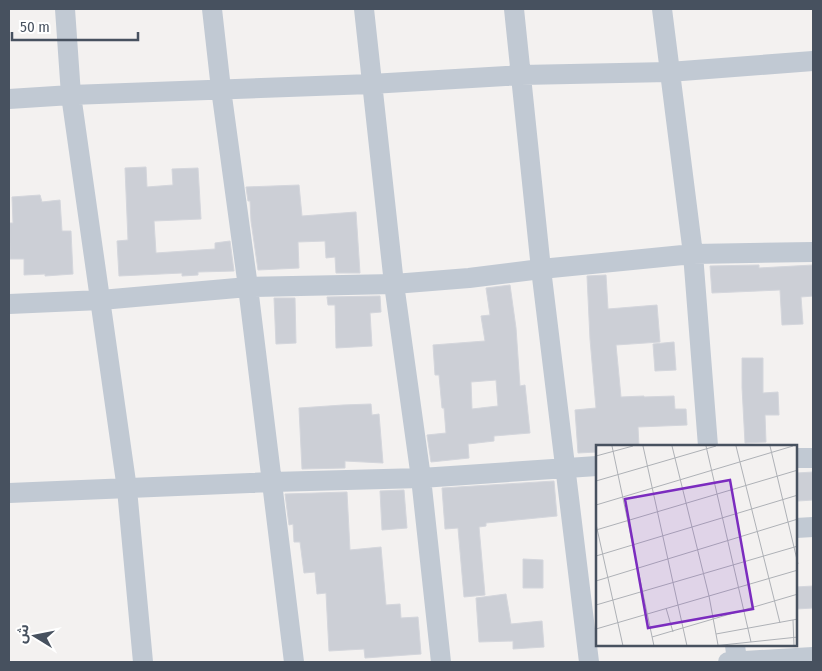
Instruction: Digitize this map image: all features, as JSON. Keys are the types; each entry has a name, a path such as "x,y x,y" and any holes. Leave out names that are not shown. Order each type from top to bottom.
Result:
{"street":[{"path":"65,9 72,95 127,488 143,662"},
{"path":"212,9 294,662"},
{"path":"364,9 394,284 421,478 441,662"},
{"path":"514,9 541,269 589,662"},
{"path":"662,9 693,254 708,445"},
{"path":"9,100 72,95 371,84 521,75 669,72 813,61"},
{"path":"9,304 101,300 248,287 394,284 469,278 693,254 813,252"},
{"path":"797,458 813,458"},
{"path":"9,492 421,478 596,466"},
{"path":"797,528 813,526"},
{"path":"734,646 737,662"},
{"path":"728,662 813,658"}],"building":[{"path":"146,167 147,187 173,185 172,169 198,168 201,219 154,221 156,253 215,249 215,243 230,241 234,271 198,272 198,275 182,276 182,273 119,276 117,241 128,240 125,168"},
{"path":"299,185 302,216 356,212 360,273 336,273 335,257 326,258 325,241 298,242 299,268 258,270 250,201 248,201 246,187"},
{"path":"40,195 42,202 60,200 62,231 71,231 73,274 24,275 24,259 10,259 9,223 13,223 12,197"},
{"path":"759,265 759,268 813,265 813,296 801,297 803,324 782,325 780,290 712,293 710,266"},
{"path":"606,275 608,309 657,305 660,342 616,345 621,397 674,396 675,409 686,409 687,425 638,427 639,445 596,445 596,452 578,453 575,410 596,408 587,276"},
{"path":"510,285 516,328 520,386 525,385 530,433 494,436 494,441 468,444 469,458 431,462 427,435 446,433 439,375 435,375 433,345 485,341 481,316 490,315 486,288","holes":["496,380 498,406 472,409 471,382"]},
{"path":"380,296 381,312 370,313 372,346 336,348 335,305 328,305 327,297"},
{"path":"274,298 295,298 296,343 276,344"},
{"path":"674,342 676,370 655,371 653,344"},
{"path":"742,358 763,358 763,393 778,392 779,415 765,415 766,442 745,443"},
{"path":"371,404 372,415 379,414 383,463 345,461 345,468 302,469 299,408"},
{"path":"813,472 813,500 798,501 797,473"},
{"path":"554,481 557,516 486,523 486,526 479,527 485,595 464,597 458,528 445,529 442,488"},
{"path":"404,490 407,528 382,530 380,491"},
{"path":"347,492 350,550 381,547 386,605 400,604 401,618 418,617 421,654 365,658 364,649 329,651 326,593 317,594 315,572 304,573 300,542 294,542 293,524 289,525 285,494"},
{"path":"523,559 543,560 543,588 523,588"},
{"path":"813,586 813,608 797,609 797,587"},
{"path":"506,594 511,624 542,621 544,647 513,649 513,641 479,642 476,598"}]}
